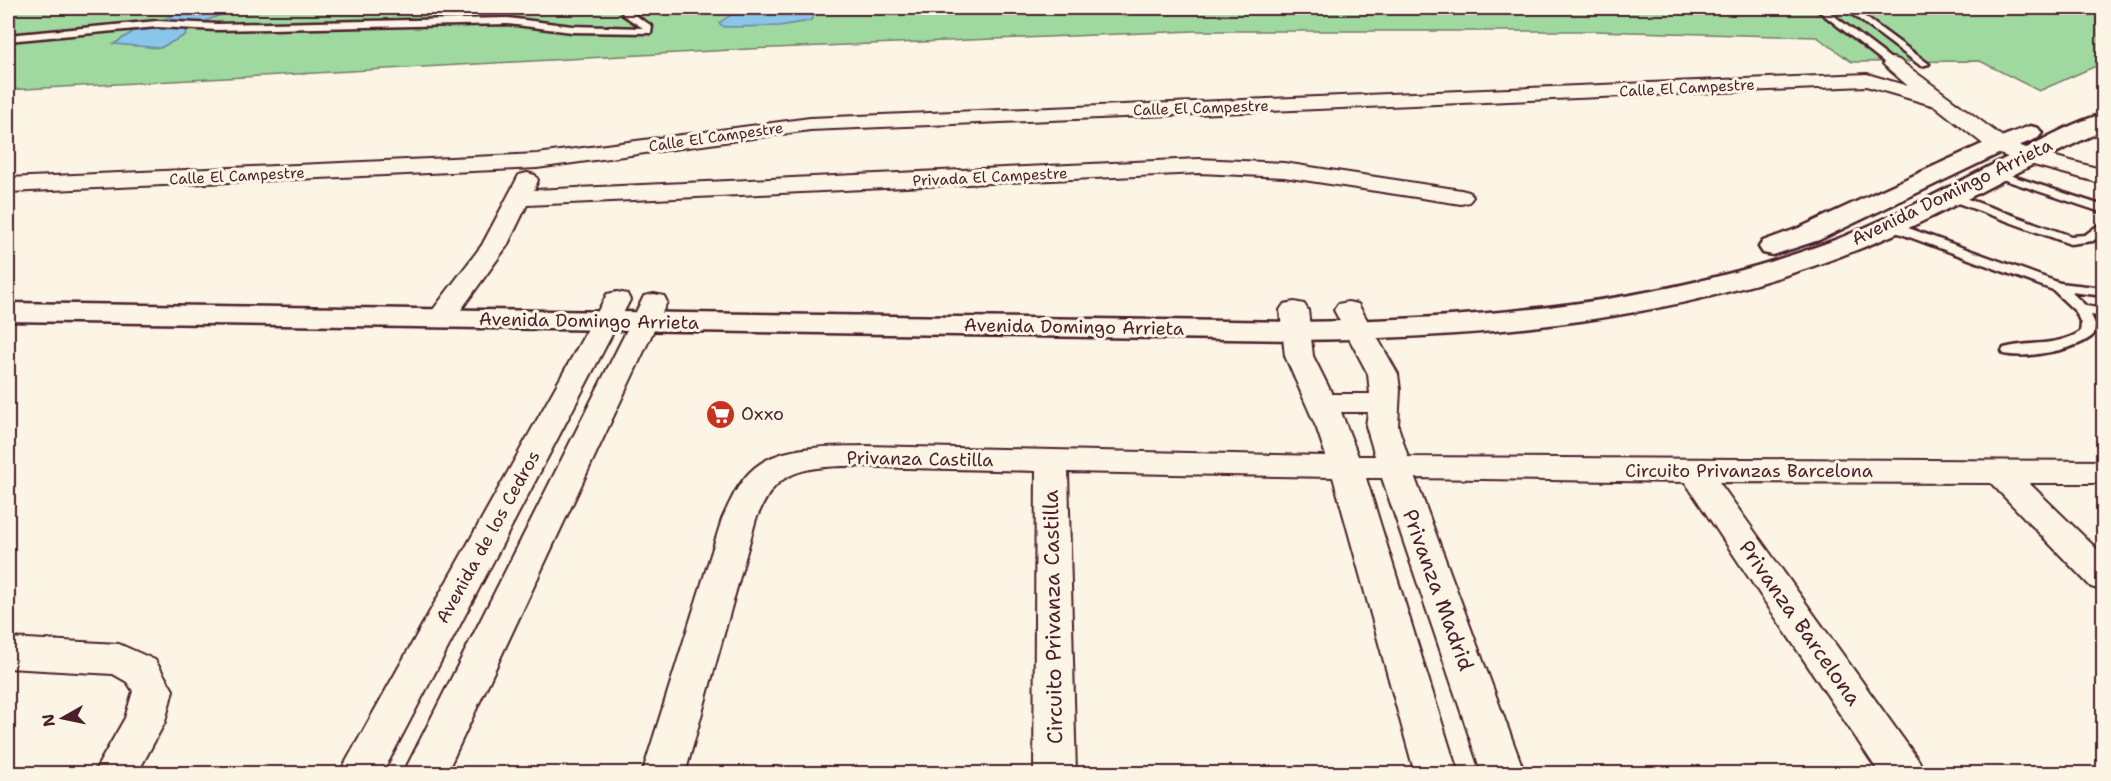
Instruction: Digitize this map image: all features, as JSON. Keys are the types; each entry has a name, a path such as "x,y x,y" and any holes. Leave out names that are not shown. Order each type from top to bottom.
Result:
{"main road":[{"name":"Avenida Domingo Arrieta","path":"8,312 611,310 1353,320 1468,325 1535,318 1634,303 1750,277 1850,243 1948,196 2017,151 2103,100"},
{"name":"Avenida Domingo Arrieta","path":"1353,320 1523,301 1611,288 1702,268 1763,251 2017,151 2103,122"},
{"name":"Avenida Domingo Arrieta","path":"8,291 449,309"}],"street":[{"path":"1892,64 1942,102 2017,151 2103,177"},
{"path":"1867,80 1886,70 1892,64 1924,64 1993,119 2017,151 2103,162"},
{"name":"Calle El Campestre","path":"8,185 537,161 614,153 747,130 810,124 1867,80 1942,102"},
{"path":"449,309 494,246 537,161"},
{"name":"Privada El Campestre","path":"518,198 1199,166 1284,170 1461,197"},
{"name":"Avenida de los Cedros","path":"360,774 611,310"},
{"path":"424,774 650,311"},
{"path":"1295,320 1299,356 1321,403 1346,467 1437,774"},
{"name":"Privanza Madrid","path":"1353,320 1383,374 1385,390 1382,426 1504,774"},
{"path":"1321,403 1383,403"},
{"name":"Privanza Castilla","path":"663,774 739,519 754,488 775,468 812,459 865,456 1395,468"},
{"name":"Circuito Privanza Castilla","path":"1052,461 1055,774"},
{"name":"Circuito Privanzas Barcelona","path":"1395,468 2103,472"},
{"name":"Privanza Barcelona","path":"1695,471 1904,774"},
{"path":"1999,472 2103,578"},
{"path":"8,653 119,659 141,671 153,690 144,722 114,774"}],"lane":[{"path":"8,38 157,24 227,27 508,21 572,29 648,31 649,28 626,13 625,8"},
{"path":"1819,8 1892,64"},
{"path":"1848,8 1924,64"},
{"path":"1850,32 1881,32"},
{"path":"2017,151 2103,210"},
{"path":"1948,196 2070,240 2089,238 2103,225"},
{"path":"1889,225 2058,287 2103,292"},
{"path":"2008,351 2066,345 2087,334 2088,324 2082,310 2058,287"},
{"path":"2082,310 2103,314"}],"green space":[{"path":"8,8 2104,8 2103,63 2039,91 1980,61 1852,62 1817,37 1594,31 1194,31 749,49 8,90"}],"water":[{"path":"187,8 238,8 198,24 160,21"},
{"path":"741,8 819,8 810,21 779,26 724,27 719,23"},
{"path":"140,27 184,27 186,35 160,48 114,44"}],"place":[{"name":"Oxxo","path":"720,414"}]}
